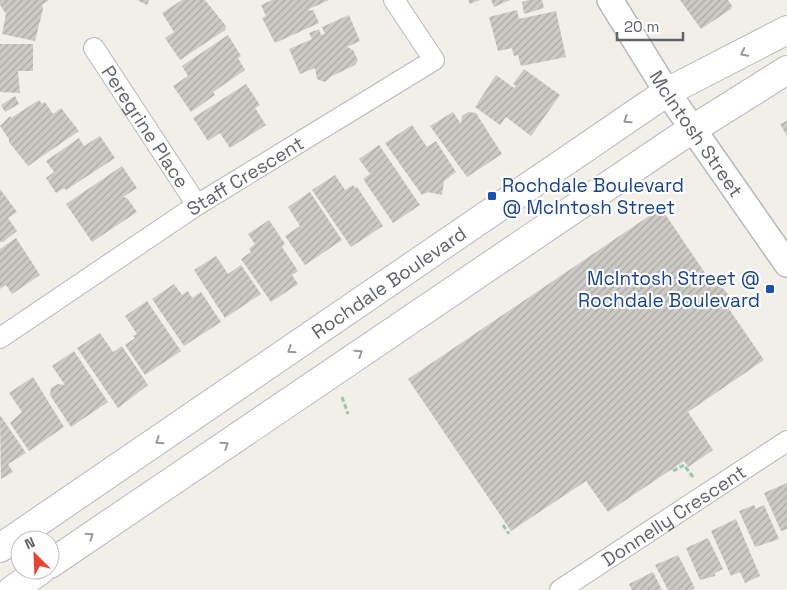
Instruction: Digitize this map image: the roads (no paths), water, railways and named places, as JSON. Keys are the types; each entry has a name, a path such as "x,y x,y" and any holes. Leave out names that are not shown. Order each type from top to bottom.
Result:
{"main road":[{"name":"Rochdale Boulevard","path":"0,548 667,92 787,30"},
{"path":"60,557 692,128 787,70"},
{"path":"12,590 26,580"}],"street":[{"name":"Staff Crescent","path":"0,338 197,205 434,60 394,0"},
{"name":"McIntosh Street","path":"610,0 667,92 787,264"},
{"name":"Peregrine Place","path":"94,48 197,205"},
{"name":"Donnelly Crescent","path":"560,590 787,441"}],"place":[{"name":"Rochdale Boulevard @ McIntosh Street","path":"492,196"},
{"name":"McIntosh Street @ Rochdale Boulevard","path":"770,289"}]}
